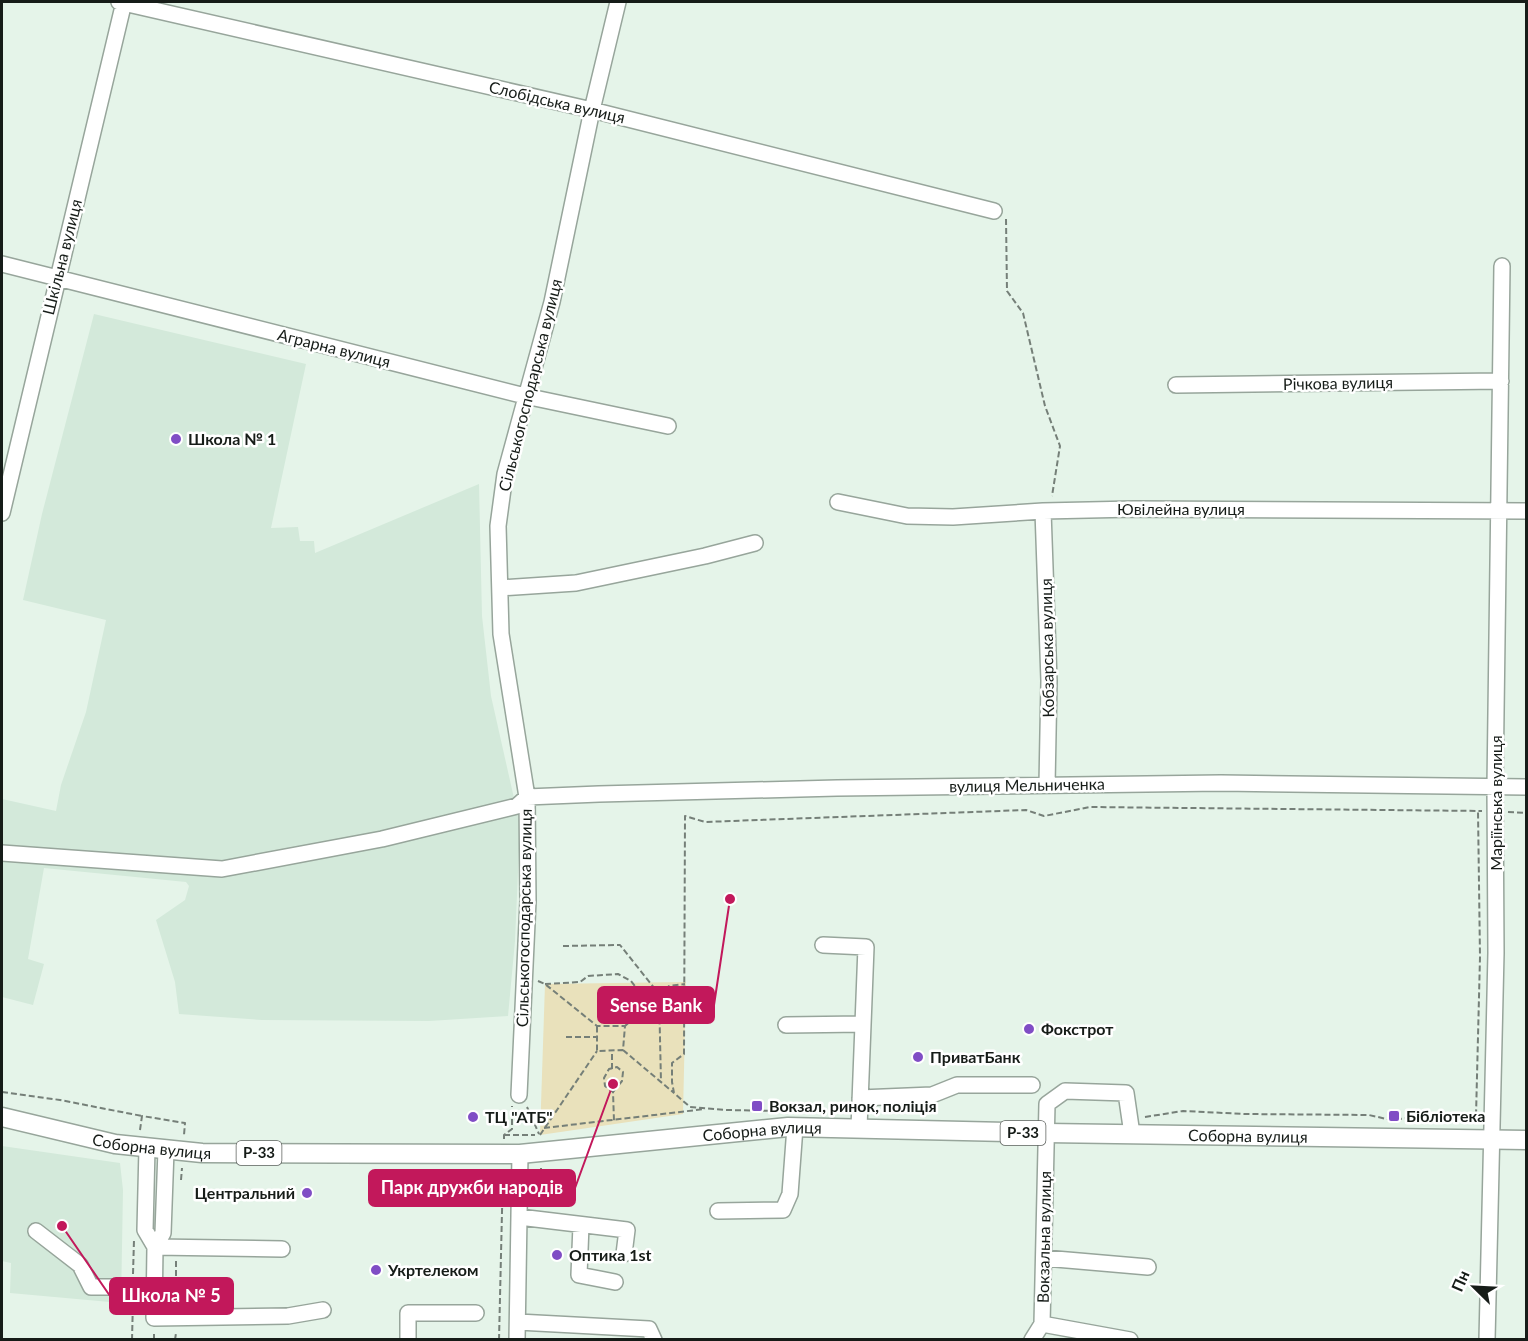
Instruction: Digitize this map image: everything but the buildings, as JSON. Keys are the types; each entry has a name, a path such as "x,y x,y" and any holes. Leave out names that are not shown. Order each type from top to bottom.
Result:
{"main road":[{"name":"Соборна вулиця","path":"2,1117 115,1143 202,1153 509,1159 540,1144 795,1127 1046,1133 1131,1127 1527,1140"}],"street":[{"name":"Слобідська вулиця","path":"123,2 592,110 994,211"},
{"name":"Шкільна вулиця","path":"2,513 123,2"},
{"name":"Сільськогосподарська вулиця","path":"519,1095 528,901 522,802 501,634 498,526 505,474 552,302 592,110 618,2"},
{"name":"Аграрна вулиця","path":"2,264 525,396 668,426"},
{"name":"Маріїнська вулиця","path":"1487,1340 1497,873 1495,787 1502,266"},
{"name":"Річкова вулиця","path":"1176,384 1501,381"},
{"name":"Ювілейна вулиця","path":"838,502 907,516 953,517 1134,508 1527,511"},
{"name":"Кобзарська вулиця","path":"1043,511 1049,681 1047,785"},
{"path":"500,588 576,582 705,556 755,543"},
{"name":"вулиця Мельниченка","path":"2,853 222,869 382,839 522,802 599,794 1221,783 1527,787"},
{"path":"823,945 866,947 860,1128"},
{"path":"786,1024 863,1024"},
{"path":"861,1098 932,1095 957,1085 1032,1085"},
{"name":"Вокзальна вулиця","path":"1130,1340 1042,1324 1047,1104 1065,1090 1126,1093 1131,1127"},
{"path":"718,1211 783,1210 790,1194 795,1127"},
{"path":"147,1148 145,1230 155,1247"},
{"path":"166,1150 163,1233 155,1247 154,1318 288,1316 323,1310"},
{"path":"509,1159 519,1217 517,1340"},
{"path":"519,1217 627,1230 624,1254"},
{"path":"581,1225 579,1275 615,1282"},
{"path":"36,1231 80,1265 91,1287 154,1287"},
{"path":"155,1247 282,1249"},
{"path":"1044,1258 1148,1267"},
{"path":"408,1340 408,1313 476,1313"},
{"path":"518,1322 649,1329 654,1340"},
{"path":"1032,1340 1042,1324"}],"path":[{"path":"994,211 1006,216 1007,291 1023,313 1045,406 1060,446 1054,493 1043,511"},
{"path":"678,1097 674,1093 672,1082 672,1063 684,1054 685,816 705,822 1026,810 1044,816 1090,807 1478,811 1480,957 1476,1116 1423,1116 1391,1120 1369,1115 1183,1112 1131,1127"},
{"path":"563,946 620,945 659,994 661,1082"},
{"path":"525,974 545,984 597,1026 624,1026 669,986 686,984"},
{"path":"545,984 580,982 588,976 618,974 631,981 638,990 659,994"},
{"path":"540,1144 544,1128 597,1051 597,1026"},
{"path":"623,1050 624,1026"},
{"path":"566,1037 597,1037"},
{"path":"612,1050 612,1069"},
{"path":"597,1051 623,1050 690,1107 778,1111"},
{"path":"613,1092 605,1086 604,1078 609,1069 616,1067 622,1072 622,1081 613,1092 614,1121"},
{"path":"2,1092 60,1100 142,1116"},
{"path":"504,1135 512,1129 511,1099 519,1095 530,1111 540,1144 541,1171"},
{"path":"544,1128 695,1112 709,1108"},
{"path":"504,1135 540,1144"},
{"path":"504,1135 509,1159"},
{"path":"176,1247 176,1340"}],"shaded area":[{"path":"94,314 306,364 271,528 298,527 300,541 314,541 315,553 479,484 482,616 491,696 520,825 515,941 508,1016 429,1021 262,1020 179,1014 175,982 156,920 185,900 189,886 186,882 44,868 28,959 44,964 33,1005 2,997 2,799 56,811 61,785 86,712 106,620 23,600 42,514"},
{"path":"686,982 683,1114 540,1135 545,984"},
{"path":"2,1146 120,1163 123,1190 121,1303 10,1293 11,1263 2,1261"}],"place":[{"name":"Школа № 1","path":"176,439"},
{"name":"Sense Bank","path":"730,899"},
{"name":"Фокстрот","path":"1029,1029"},
{"name":"ПриватБанк","path":"918,1057"},
{"name":"Парк дружби народів","path":"613,1084"},
{"name":"Вокзал, ринок, поліція","path":"757,1106"},
{"name":"Бібліотека","path":"1394,1116"},
{"name":"ТЦ \"АТБ\"","path":"473,1117"},
{"name":"Центральний","path":"307,1193"},
{"name":"Школа № 5","path":"62,1226"},
{"name":"Оптика 1st","path":"557,1255"},
{"name":"Укртелеком","path":"376,1270"}]}
